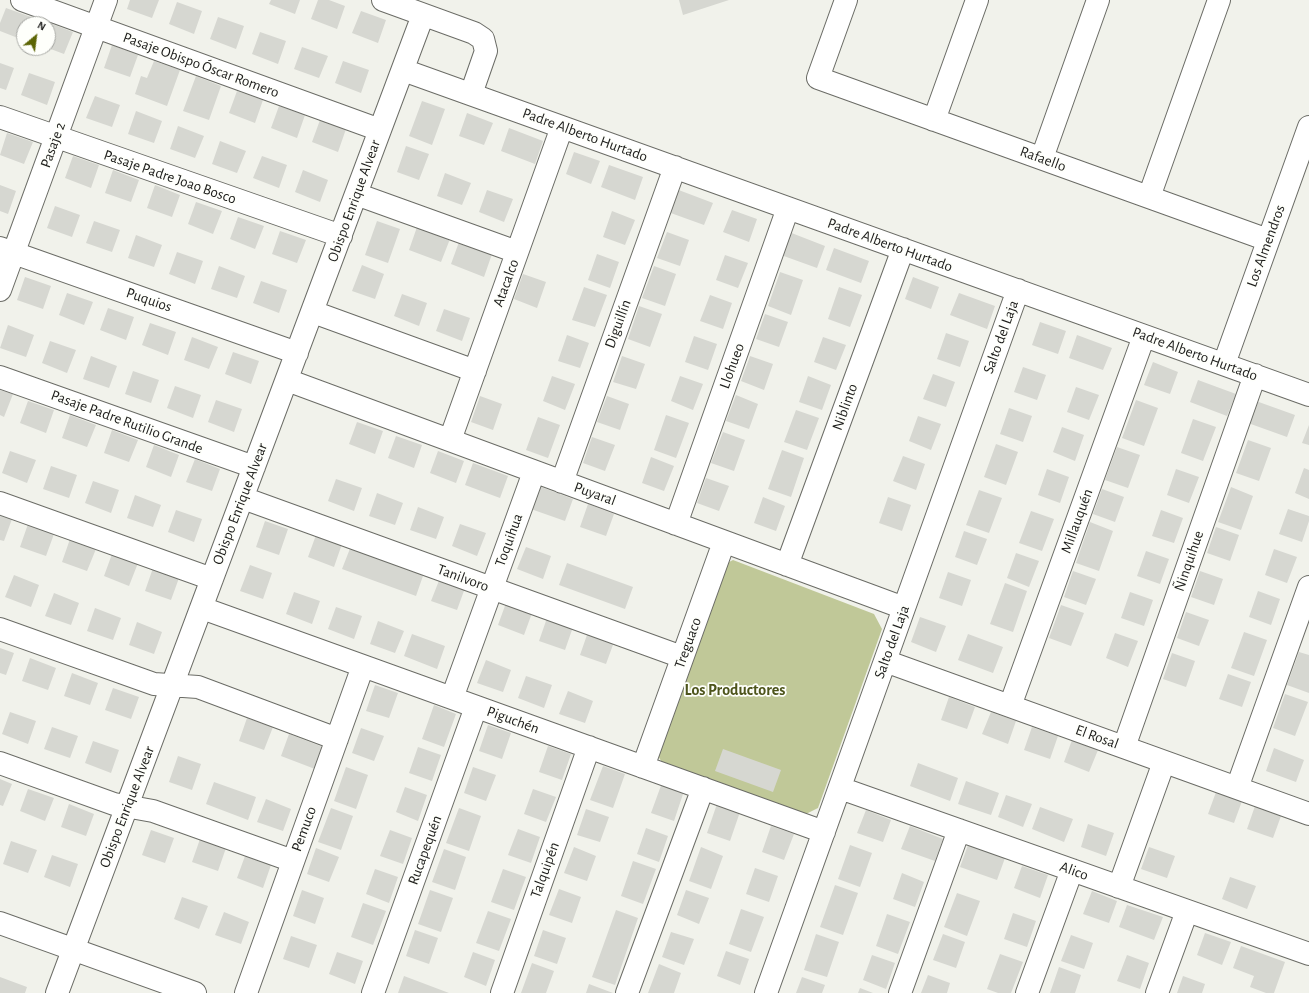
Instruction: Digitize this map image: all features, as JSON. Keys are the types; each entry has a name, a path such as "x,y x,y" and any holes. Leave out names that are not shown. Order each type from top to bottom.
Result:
{"street":[{"name":"Pasaje Obispo Óscar Romero","path":"22,0 380,130"},
{"name":"Pasaje 2","path":"0,290 7,250 56,137 106,0"},
{"path":"382,0 474,33 483,40 486,51 471,94"},
{"name":"Rafaello","path":"846,0 818,78 1268,240"},
{"path":"934,120 978,0"},
{"path":"1042,158 1098,0"},
{"path":"1149,197 1219,0"},
{"name":"Obispo Enrique Alvear","path":"57,993 403,70 422,15"},
{"name":"Padre Alberto Hurtado","path":"403,70 1309,395"},
{"name":"Pasaje Padre Joao Bosco","path":"0,117 341,236"},
{"name":"Atacalco","path":"450,440 562,127"},
{"name":"Los Almendros","path":"1224,364 1309,127"},
{"name":"Diguillín","path":"562,482 675,167"},
{"path":"356,194 517,252"},
{"name":"Llohueo","path":"676,524 788,208"},
{"name":"Niblinto","path":"787,565 903,249"},
{"name":"Puquios","path":"7,250 297,353"},
{"name":"Salto del Laja","path":"766,993 1018,290"},
{"path":"312,312 475,371"},
{"name":"Millauquén","path":"1010,706 1144,336"},
{"name":"Ñinquihue","path":"1124,747 1255,375"},
{"name":"Pasaje Padre Rutilio Grande","path":"0,377 254,467"},
{"name":"Puyaral","path":"287,380 904,608"},
{"name":"Toquihua","path":"452,698 534,472"},
{"name":"Tanilvoro","path":"243,498 682,657"},
{"path":"0,502 212,579"},
{"name":"Treguaco","path":"643,767 724,542"},
{"path":"1237,788 1309,587"},
{"name":"Piguchén","path":"202,608 824,832"},
{"path":"0,629 154,684 198,687 336,739"},
{"name":"El Rosal","path":"885,661 1309,814"},
{"name":"Pemuco","path":"246,993 363,666"},
{"name":"Rucapequén","path":"373,993 476,707"},
{"name":"Talquipén","path":"502,993 589,747"},
{"path":"1119,887 1164,762"},
{"path":"0,763 114,804 127,805 153,811 293,861"},
{"path":"627,993 703,788"},
{"name":"Alico","path":"840,788 1309,954"},
{"path":"900,993 959,830"},
{"path":"1027,993 1072,870"},
{"path":"1157,993 1187,911"},
{"path":"0,924 195,993"}],"green space":[{"path":"733,560 874,614 882,629 818,808 802,816 664,766 657,754 725,564"}],"building":[{"path":"130,0 159,0 152,18 127,9"},
{"path":"271,0 300,0 295,14 269,4"},
{"path":"318,0 329,0 345,6 337,29 311,19"},
{"path":"679,0 729,0 683,15"},
{"path":"177,2 202,11 194,34 169,24"},
{"path":"6,8 28,16 16,16 16,37 0,31 0,23"},
{"path":"361,11 386,20 378,43 352,33"},
{"path":"218,17 244,26 236,49 210,39"},
{"path":"56,25 73,32 64,54 56,51"},
{"path":"260,32 286,41 278,64 252,54"},
{"path":"112,45 138,55 130,77 104,68"},
{"path":"302,47 328,56 319,78 294,69"},
{"path":"154,61 180,70 167,106 135,94 141,76 147,78"},
{"path":"343,61 369,70 361,93 335,83"},
{"path":"0,63 14,68 6,90 0,88"},
{"path":"29,73 55,82 47,105 21,95"},
{"path":"196,76 221,86 209,120 183,111"},
{"path":"237,91 263,100 255,123 229,113"},
{"path":"95,96 120,105 112,127 86,118"},
{"path":"422,101 445,109 432,145 409,136"},
{"path":"279,106 305,115 297,138 271,128"},
{"path":"136,111 162,121 154,143 128,134"},
{"path":"467,113 493,123 484,145 459,136"},
{"path":"320,120 346,129 338,152 312,142"},
{"path":"178,126 204,136 195,158 170,149"},
{"path":"509,128 543,141 535,164 501,151"},
{"path":"7,133 33,142 24,164 0,155"},
{"path":"220,141 246,151 237,173 212,164"},
{"path":"406,146 429,154 419,180 397,172"},
{"path":"574,152 600,161 591,184 566,174"},
{"path":"73,156 99,165 91,188 65,178"},
{"path":"262,156 287,165 279,188 253,178"},
{"path":"609,165 643,177 635,200 601,187"},
{"path":"113,170 139,180 131,202 105,193"},
{"path":"303,170 328,180 320,202 295,192"},
{"path":"445,173 471,183 462,205 437,196"},
{"path":"0,185 16,191 8,214 0,211"},
{"path":"155,185 180,195 172,217 147,208"},
{"path":"676,189 713,203 704,225 668,212"},
{"path":"487,190 513,199 504,222 479,212"},
{"path":"196,202 222,211 213,234 188,224"},
{"path":"55,206 80,215 72,237 47,228"},
{"path":"732,210 757,219 749,242 723,232"},
{"path":"612,211 635,220 625,245 603,237"},
{"path":"238,217 264,226 255,249 230,239"},
{"path":"94,221 120,230 112,252 86,243"},
{"path":"377,221 400,229 388,263 365,255"},
{"path":"417,227 450,239 441,262 409,250"},
{"path":"280,231 306,240 297,263 272,254"},
{"path":"667,232 689,240 680,266 657,258"},
{"path":"789,232 825,246 817,268 781,255"},
{"path":"136,235 162,245 154,267 128,258"},
{"path":"459,242 492,254 484,277 451,264"},
{"path":"834,248 869,261 861,283 826,270"},
{"path":"177,252 203,261 195,284 169,274"},
{"path":"597,254 619,262 610,288 588,280"},
{"path":"725,255 748,263 738,288 716,280"},
{"path":"362,265 384,274 375,299 352,291"},
{"path":"219,266 245,276 237,298 211,289"},
{"path":"654,266 676,274 665,306 642,298"},
{"path":"780,272 803,280 791,315 768,306"},
{"path":"523,274 546,282 537,308 514,299"},
{"path":"25,277 51,286 43,309 17,300"},
{"path":"913,277 939,287 931,309 905,299"},
{"path":"261,281 287,290 279,313 253,303"},
{"path":"584,287 607,295 595,327 572,320"},
{"path":"839,287 862,295 850,327 828,319"},
{"path":"67,293 93,302 84,325 59,315"},
{"path":"959,293 995,306 987,329 950,315"},
{"path":"402,294 427,303 419,326 394,316"},
{"path":"710,295 732,303 723,329 700,321"},
{"path":"639,306 662,314 650,347 628,339"},
{"path":"108,308 134,317 126,340 100,330"},
{"path":"444,309 470,318 462,341 436,331"},
{"path":"765,314 788,322 779,347 756,339"},
{"path":"1040,322 1066,331 1058,354 1032,345"},
{"path":"150,323 176,332 168,355 142,345"},
{"path":"8,325 34,335 26,357 0,348"},
{"path":"946,333 969,341 960,367 937,359"},
{"path":"567,335 589,343 580,368 558,361"},
{"path":"1077,335 1112,348 1103,370 1069,358"},
{"path":"694,336 717,344 708,370 685,362"},
{"path":"192,337 218,347 209,369 184,360"},
{"path":"823,337 846,345 836,370 814,362"},
{"path":"50,341 76,350 67,373 42,363"},
{"path":"233,352 259,361 251,384 225,374"},
{"path":"91,356 117,366 109,388 83,379"},
{"path":"622,356 645,364 636,389 613,382"},
{"path":"750,356 773,364 764,390 741,381"},
{"path":"1153,362 1178,372 1170,394 1144,385"},
{"path":"1023,367 1046,375 1037,400 1014,392"},
{"path":"133,371 159,380 151,403 125,394"},
{"path":"933,374 955,382 946,407 923,399"},
{"path":"552,376 575,384 565,410 543,401"},
{"path":"680,376 703,384 693,410 671,401"},
{"path":"808,376 831,385 822,410 799,402"},
{"path":"1198,380 1236,394 1227,416 1190,402"},
{"path":"175,386 201,395 193,418 167,408"},
{"path":"1076,387 1099,395 1089,420 1067,412"},
{"path":"0,390 13,394 4,417 0,415"},
{"path":"736,395 758,404 749,429 726,421"},
{"path":"480,396 502,404 493,430 471,422"},
{"path":"607,396 629,404 620,430 597,422"},
{"path":"216,400 242,409 234,432 208,422"},
{"path":"1136,400 1158,408 1144,446 1122,438"},
{"path":"28,401 54,410 46,433 20,423"},
{"path":"1256,401 1295,415 1287,437 1248,423"},
{"path":"1009,408 1032,416 1023,442 1000,434"},
{"path":"796,410 819,418 807,450 784,442"},
{"path":"70,415 96,425 87,447 62,438"},
{"path":"666,415 689,423 676,458 654,450"},
{"path":"918,416 941,424 931,450 909,441"},
{"path":"538,417 560,425 548,458 526,450"},
{"path":"1193,419 1216,427 1203,461 1181,453"},
{"path":"357,422 383,431 375,454 349,444"},
{"path":"1309,425 1309,445 1302,443"},
{"path":"1062,427 1084,435 1075,461 1053,452"},
{"path":"112,430 138,440 129,462 104,453"},
{"path":"723,432 745,440 734,471 711,463"},
{"path":"396,436 422,445 414,468 388,458"},
{"path":"592,437 615,445 605,471 583,463"},
{"path":"1248,440 1271,448 1259,481 1236,473"},
{"path":"996,444 1018,452 1006,485 984,477"},
{"path":"154,445 179,455 171,477 146,467"},
{"path":"1117,447 1140,455 1128,488 1105,480"},
{"path":"782,450 804,458 791,497 768,489"},
{"path":"10,451 36,460 27,483 2,473"},
{"path":"438,451 464,461 456,483 430,473"},
{"path":"903,456 925,464 916,490 893,481"},
{"path":"651,457 674,466 664,491 642,483"},
{"path":"195,459 220,469 212,491 186,482"},
{"path":"473,463 508,476 500,498 465,485"},
{"path":"51,466 77,475 69,498 43,489"},
{"path":"1304,468 1309,470 1309,499 1295,493"},
{"path":"1047,469 1069,477 1060,503 1038,495"},
{"path":"1176,469 1199,477 1189,503 1167,495"},
{"path":"706,478 729,486 719,511 697,503"},
{"path":"336,479 362,488 354,511 328,501"},
{"path":"93,481 119,490 111,513 85,503"},
{"path":"536,485 573,499 565,521 528,508"},
{"path":"1231,487 1253,496 1241,530 1218,522"},
{"path":"1102,489 1124,497 1115,522 1093,514"},
{"path":"979,490 1002,498 989,533 966,525"},
{"path":"377,493 403,503 395,525 369,516"},
{"path":"135,495 161,505 153,527 127,518"},
{"path":"763,497 785,506 776,531 754,523"},
{"path":"888,497 911,505 902,531 879,523"},
{"path":"588,504 614,514 606,536 580,527"},
{"path":"418,507 444,517 436,539 410,530"},
{"path":"1288,509 1309,516 1309,521 1302,542 1279,534"},
{"path":"176,510 202,519 194,542 168,532"},
{"path":"1161,510 1183,518 1174,543 1152,536"},
{"path":"1031,511 1054,519 1042,551 1019,543"},
{"path":"0,514 12,519 4,541 0,540"},
{"path":"265,521 288,529 279,555 256,547"},
{"path":"1090,522 1113,531 1099,571 1076,563"},
{"path":"28,524 54,534 46,556 20,547"},
{"path":"460,524 486,533 477,556 452,546"},
{"path":"1216,527 1239,535 1230,561 1207,553"},
{"path":"964,531 987,539 977,565 955,557"},
{"path":"316,535 342,544 334,567 308,557"},
{"path":"70,539 96,549 87,571 62,562"},
{"path":"351,546 424,573 416,596 342,569"},
{"path":"526,547 551,556 543,579 517,569"},
{"path":"1274,549 1297,557 1287,583 1265,575"},
{"path":"1146,551 1169,559 1160,584 1137,576"},
{"path":"1016,553 1039,561 1029,587 1007,578"},
{"path":"112,554 138,563 129,586 104,576"},
{"path":"567,563 633,587 625,609 559,585"},
{"path":"250,565 272,573 263,599 240,591"},
{"path":"153,568 179,578 171,600 145,591"},
{"path":"1073,571 1096,579 1086,605 1064,597"},
{"path":"1200,571 1223,579 1214,605 1191,597"},
{"path":"948,572 971,580 962,606 939,598"},
{"path":"14,575 39,585 31,607 5,597"},
{"path":"440,578 465,588 457,610 431,601"},
{"path":"1005,583 1027,591 1013,632 990,624"},
{"path":"1258,591 1280,599 1271,625 1249,617"},
{"path":"294,592 320,601 312,624 286,614"},
{"path":"1130,592 1153,600 1144,626 1121,618"},
{"path":"54,593 79,603 71,625 45,616"},
{"path":"506,603 532,613 524,635 498,625"},
{"path":"1061,605 1084,613 1071,646 1049,638"},
{"path":"336,607 362,616 354,639 328,629"},
{"path":"95,608 121,618 113,640 87,631"},
{"path":"1186,612 1209,620 1199,646 1177,638"},
{"path":"920,617 946,626 936,652 911,642"},
{"path":"547,618 573,627 565,650 539,641"},
{"path":"378,621 404,631 395,653 370,644"},
{"path":"137,622 162,632 154,654 129,645"},
{"path":"588,632 614,642 606,664 580,655"},
{"path":"1244,632 1267,640 1254,676 1231,668"},
{"path":"1115,633 1138,641 1128,667 1106,658"},
{"path":"412,634 445,646 437,669 404,656"},
{"path":"968,634 1003,647 993,673 958,660"},
{"path":"0,648 14,653 6,675 0,673"},
{"path":"1299,652 1309,655 1309,693 1287,685"},
{"path":"1172,653 1195,661 1186,687 1163,679"},
{"path":"30,658 56,668 48,690 22,681"},
{"path":"486,660 511,670 503,692 477,683"},
{"path":"72,673 98,683 90,705 64,696"},
{"path":"1228,674 1251,682 1242,707 1219,699"},
{"path":"526,676 552,685 544,708 518,698"},
{"path":"375,685 398,693 389,718 366,711"},
{"path":"113,688 139,697 131,719 105,710"},
{"path":"568,691 593,701 585,723 559,714"},
{"path":"1285,694 1308,702 1295,736 1273,728"},
{"path":"949,697 975,707 967,729 941,720"},
{"path":"434,705 456,714 444,747 422,739"},
{"path":"10,712 36,721 28,744 2,734"},
{"path":"991,712 1016,721 1008,744 982,734"},
{"path":"247,718 273,727 264,750 239,741"},
{"path":"488,725 511,733 502,759 479,751"},
{"path":"52,727 78,736 70,758 44,749"},
{"path":"1032,727 1058,736 1050,759 1024,750"},
{"path":"361,728 384,736 374,761 352,753"},
{"path":"289,734 323,747 315,769 281,756"},
{"path":"1072,740 1098,750 1089,772 1064,762"},
{"path":"93,741 119,750 111,773 85,763"},
{"path":"548,746 571,754 562,780 539,772"},
{"path":"418,747 441,755 432,781 409,773"},
{"path":"1274,748 1304,760 1296,782 1266,771"},
{"path":"723,749 781,770 773,792 715,771"},
{"path":"178,756 201,764 192,790 169,782"},
{"path":"918,763 958,778 950,801 910,786"},
{"path":"603,766 625,774 613,808 590,800"},
{"path":"346,767 368,775 356,809 334,801"},
{"path":"473,767 496,775 486,801 464,793"},
{"path":"0,779 12,784 3,806 0,805"},
{"path":"663,780 685,788 674,821 651,813"},
{"path":"966,781 999,793 991,815 958,804"},
{"path":"214,782 256,797 248,820 206,804"},
{"path":"405,787 427,795 418,821 396,812"},
{"path":"28,789 54,798 45,821 20,811"},
{"path":"533,789 556,797 546,822 524,814"},
{"path":"1216,792 1242,801 1234,823 1208,814"},
{"path":"1006,795 1032,804 1023,827 998,817"},
{"path":"266,799 291,809 283,831 257,822"},
{"path":"718,801 741,809 730,841 707,833"},
{"path":"69,804 94,814 86,836 61,827"},
{"path":"1255,806 1281,816 1273,838 1247,829"},
{"path":"1040,807 1073,819 1064,842 1032,829"},
{"path":"331,808 353,816 341,850 318,842"},
{"path":"459,808 481,816 469,851 446,843"},
{"path":"586,809 609,817 600,842 577,835"},
{"path":"866,810 891,820 883,842 857,833"},
{"path":"1088,824 1114,833 1106,856 1081,847"},
{"path":"771,826 794,834 784,860 762,852"},
{"path":"910,826 943,839 935,861 901,849"},
{"path":"646,828 668,836 659,862 637,854"},
{"path":"518,829 540,837 531,863 508,855"},
{"path":"151,830 174,838 165,863 142,855"},
{"path":"390,830 412,838 403,864 380,856"},
{"path":"200,839 226,848 218,871 192,862"},
{"path":"11,841 37,850 28,873 3,864"},
{"path":"850,845 872,853 860,887 838,879"},
{"path":"968,845 1005,858 997,880 960,867"},
{"path":"574,847 596,856 587,881 564,873"},
{"path":"701,847 723,856 711,889 689,881"},
{"path":"1149,847 1175,856 1167,878 1141,869"},
{"path":"316,848 339,857 329,882 307,874"},
{"path":"444,849 466,857 455,890 432,882"},
{"path":"52,855 78,864 70,887 44,877"},
{"path":"245,856 271,865 263,888 237,878"},
{"path":"633,861 656,869 643,904 621,896"},
{"path":"1022,866 1048,875 1040,898 1014,888"},
{"path":"755,868 778,876 769,902 746,894"},
{"path":"375,869 398,877 389,903 366,894"},
{"path":"503,869 526,877 514,910 491,902"},
{"path":"902,873 924,882 915,907 893,899"},
{"path":"1230,877 1256,886 1247,909 1222,899"},
{"path":"835,885 858,893 843,935 820,927"},
{"path":"559,889 581,897 572,923 549,915"},
{"path":"302,890 324,898 315,924 293,916"},
{"path":"430,890 453,898 441,932 418,924"},
{"path":"686,890 709,898 699,924 677,915"},
{"path":"1092,891 1117,901 1109,923 1083,914"},
{"path":"957,893 980,901 967,936 944,927"},
{"path":"182,897 208,906 199,929 174,919"},
{"path":"363,903 386,911 373,945 351,937"},
{"path":"1127,905 1163,917 1154,940 1119,927"},
{"path":"741,909 764,917 751,952 729,944"},
{"path":"616,910 638,918 615,985 592,977"},
{"path":"488,911 511,919 499,951 476,943"},
{"path":"224,912 249,922 241,944 215,935"},
{"path":"1013,913 1036,921 1027,947 1004,939"},
{"path":"887,914 910,922 898,954 876,946"},
{"path":"415,930 438,938 429,964 406,956"},
{"path":"543,930 566,938 557,964 534,956"},
{"path":"671,932 694,939 684,965 662,957"},
{"path":"1205,933 1231,942 1222,965 1197,955"},
{"path":"816,934 839,942 827,977 804,970"},
{"path":"943,934 965,942 956,968 933,960"},
{"path":"1071,935 1093,943 1084,969 1061,961"},
{"path":"291,936 317,945 309,968 283,959"},
{"path":"1241,946 1285,962 1274,993 1266,993 1250,987 1254,976 1233,968"},
{"path":"726,951 749,959 740,985 717,976"},
{"path":"337,952 363,961 355,984 329,974"},
{"path":"473,952 495,960 486,986 464,977"},
{"path":"1000,954 1023,962 1011,993 998,993 987,989"},
{"path":"872,955 895,963 886,989 863,980"},
{"path":"1127,955 1149,963 1140,989 1117,981"},
{"path":"532,963 554,971 546,993 521,993"},
{"path":"659,964 681,973 674,993 648,993"},
{"path":"1059,967 1081,975 1075,993 1050,993"},
{"path":"928,975 950,983 947,993 921,993"},
{"path":"404,976 449,993 398,993"},
{"path":"1183,976 1205,984 1202,993 1177,993"},
{"path":"0,977 27,987 25,993 0,993"},
{"path":"802,977 825,985 822,993 796,993"},
{"path":"589,984 613,993 586,993"},
{"path":"860,988 873,993 858,993"}],"district":[{"name":"Los Productores","path":"735,690"}]}
